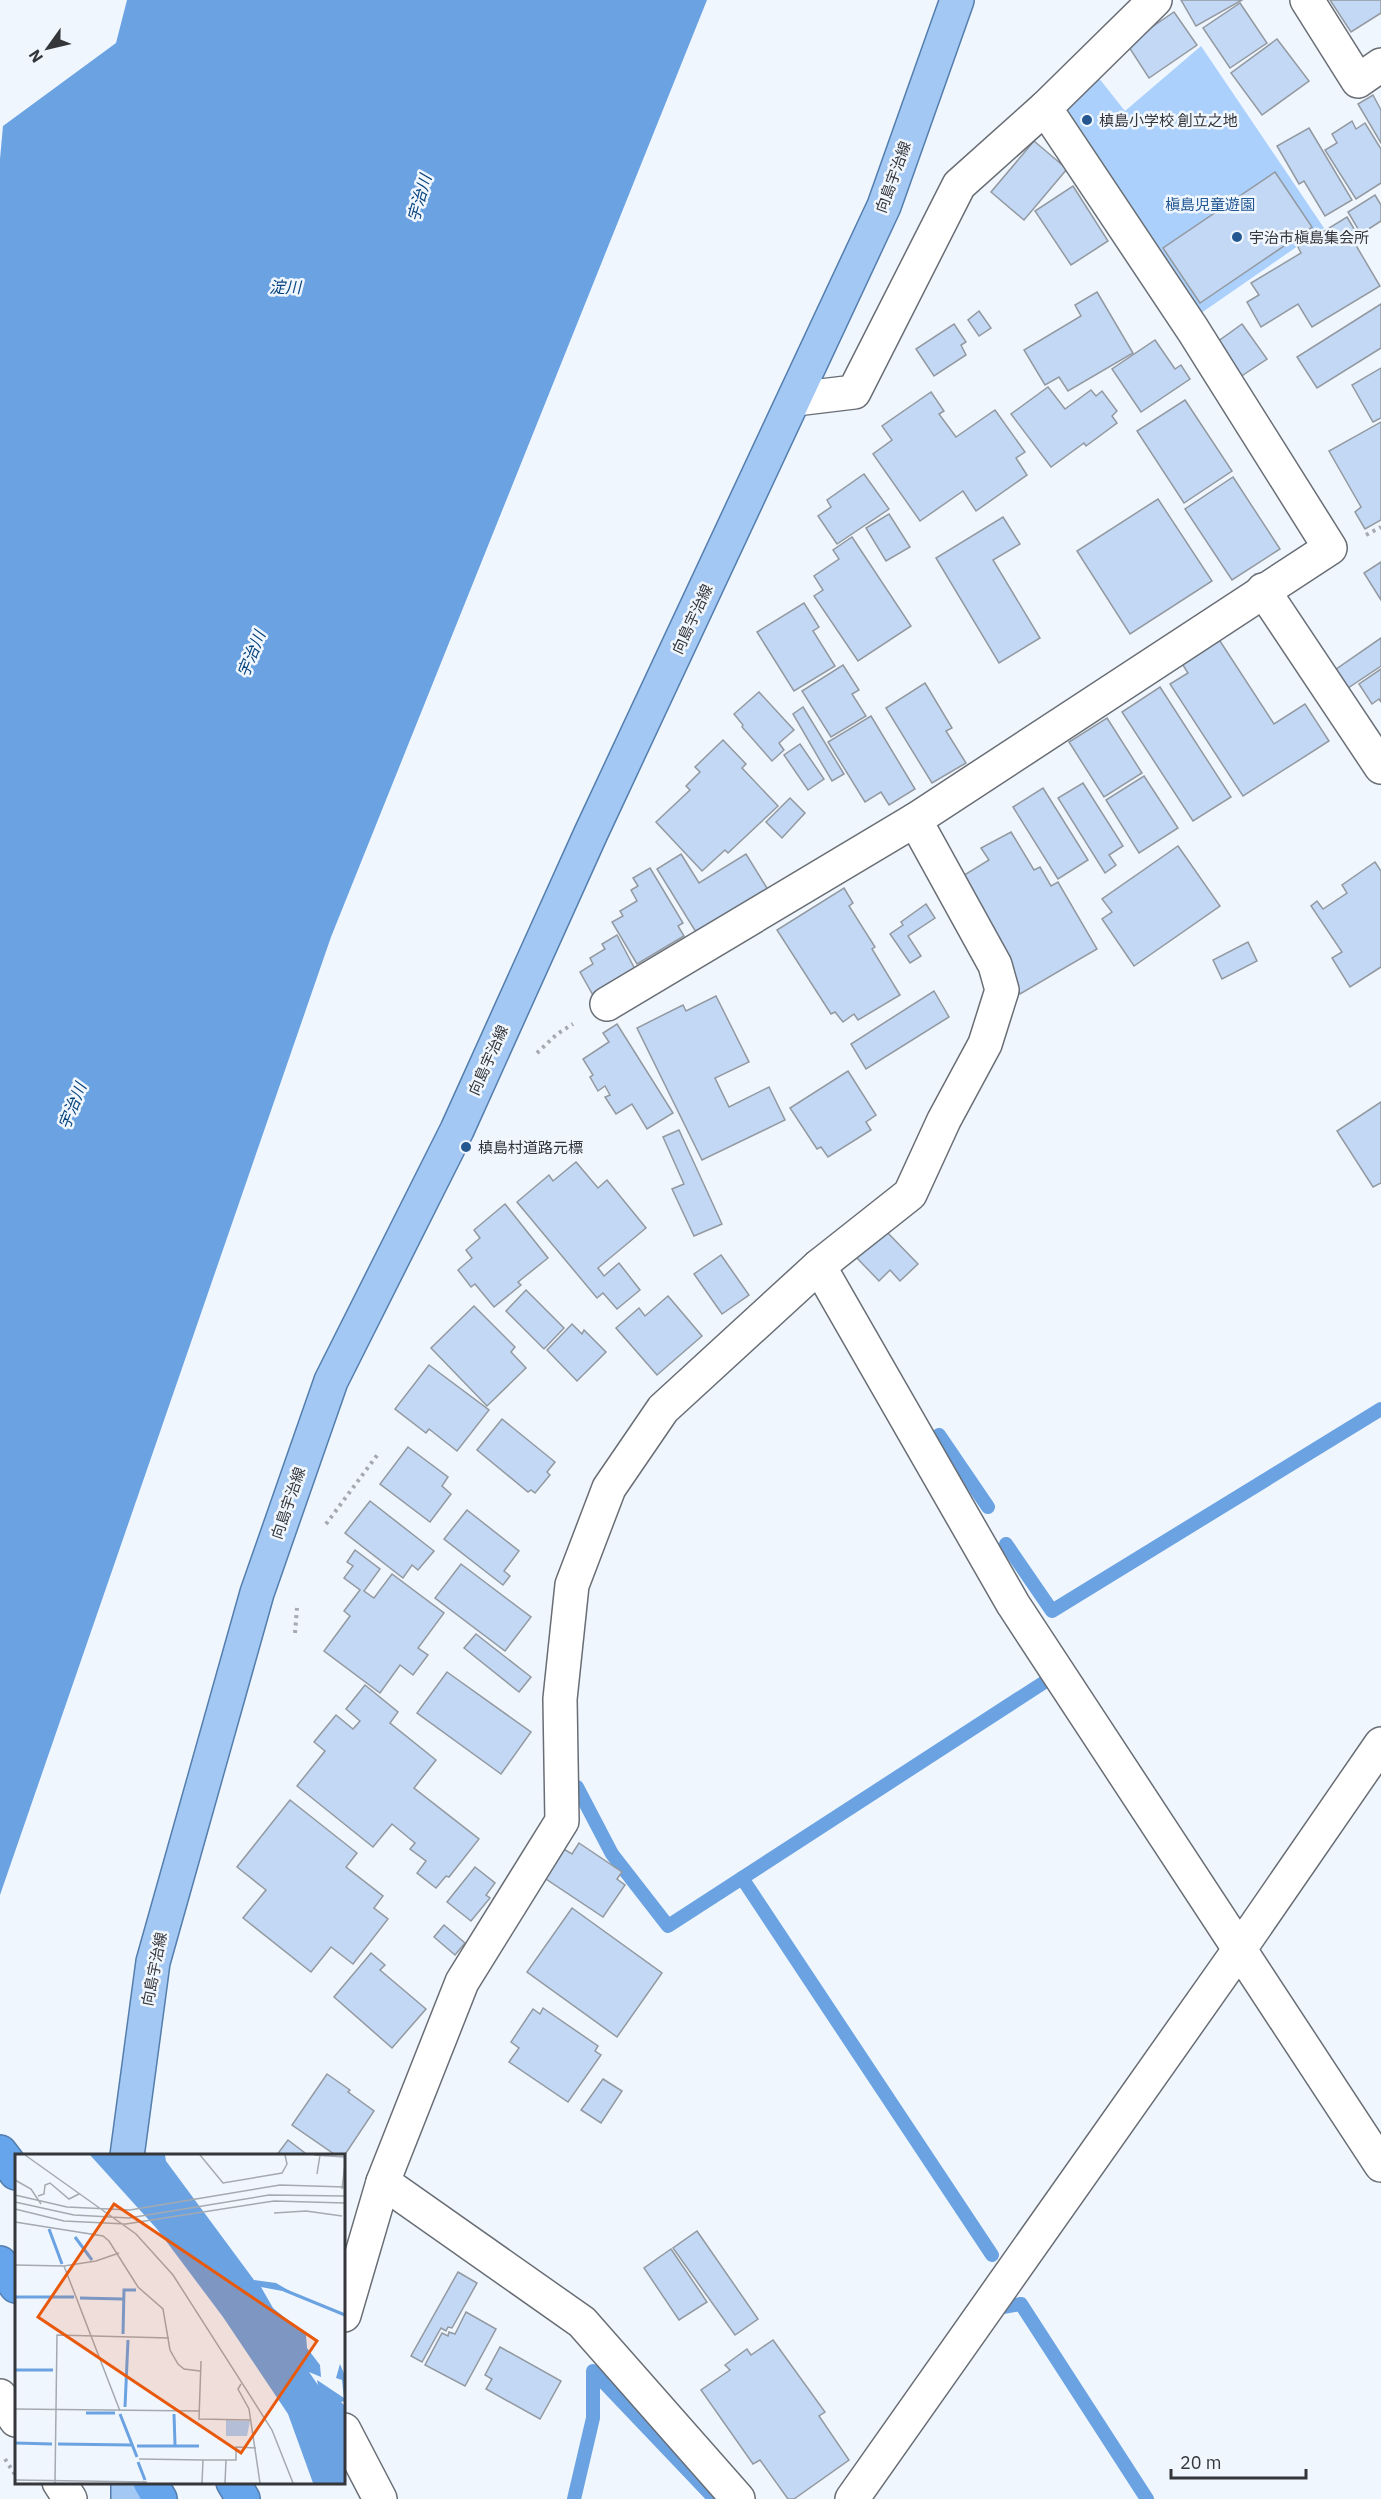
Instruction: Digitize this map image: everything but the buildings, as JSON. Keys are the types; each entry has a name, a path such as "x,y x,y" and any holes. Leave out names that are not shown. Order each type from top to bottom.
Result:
{"highway":[{"path":"0,2152 15,2172"},
{"path":"0,2263 15,2285"},
{"path":"151,2484 160,2499"},
{"path":"234,2484 243,2499"}],"main road":[{"name":"向島宇治線","path":"127,2154 153,1962 257,1593 331,1381 457,1130 591,833 796,399 884,206 957,0"}],"street":[{"path":"796,399 854,392 959,185 1045,108 1155,0"},
{"path":"1307,0 1358,81 1381,65"},
{"path":"607,1004 915,820 1330,548 1193,330 1045,108"},
{"path":"1263,590 1381,767"},
{"path":"345,2312 382,2182 462,1982 562,1821 560,1699 572,1585 609,1488 663,1409 819,1266 910,1194 944,1120 985,1044 1002,990 995,965 915,820"},
{"path":"819,1266 1013,1604 1381,2165"},
{"path":"852,2499 1239,1950 1381,1744"},
{"path":"382,2182 582,2322 738,2499"},
{"path":"0,2396 15,2418"},
{"path":"345,2432 380,2499"},
{"path":"60,2484 70,2499"}],"path":[{"path":"0,2452 15,2474"}],"green space":[{"name":"槇島児童遊園","path":"1201,46 1324,228 1191,320 1052,110 1094,72 1125,111"}],"water":[{"name":"淀川","path":"127,0 707,0 331,937 0,1895 0,159 3,126 116,43"}],"waterway":[{"path":"1006,1544 1052,1611 1381,1409"},
{"path":"939,1435 988,1507"},
{"path":"577,1787 612,1854 668,1926 1043,1683"},
{"path":"742,1878 992,2255"},
{"path":"1003,2307 1021,2304 1147,2499"},
{"path":"574,2499 593,2418 593,2371 715,2499"}],"place":[{"name":"槙島小学校 創立之地","path":"1087,120"},
{"name":"宇治市槇島集会所","path":"1237,237"},
{"name":"槙島村道路元標","path":"466,1147"}],"water label":[{"name":"宇治川","path":"419,198"},
{"name":"宇治川","path":"251,654"},
{"name":"宇治川","path":"72,1106"}]}
